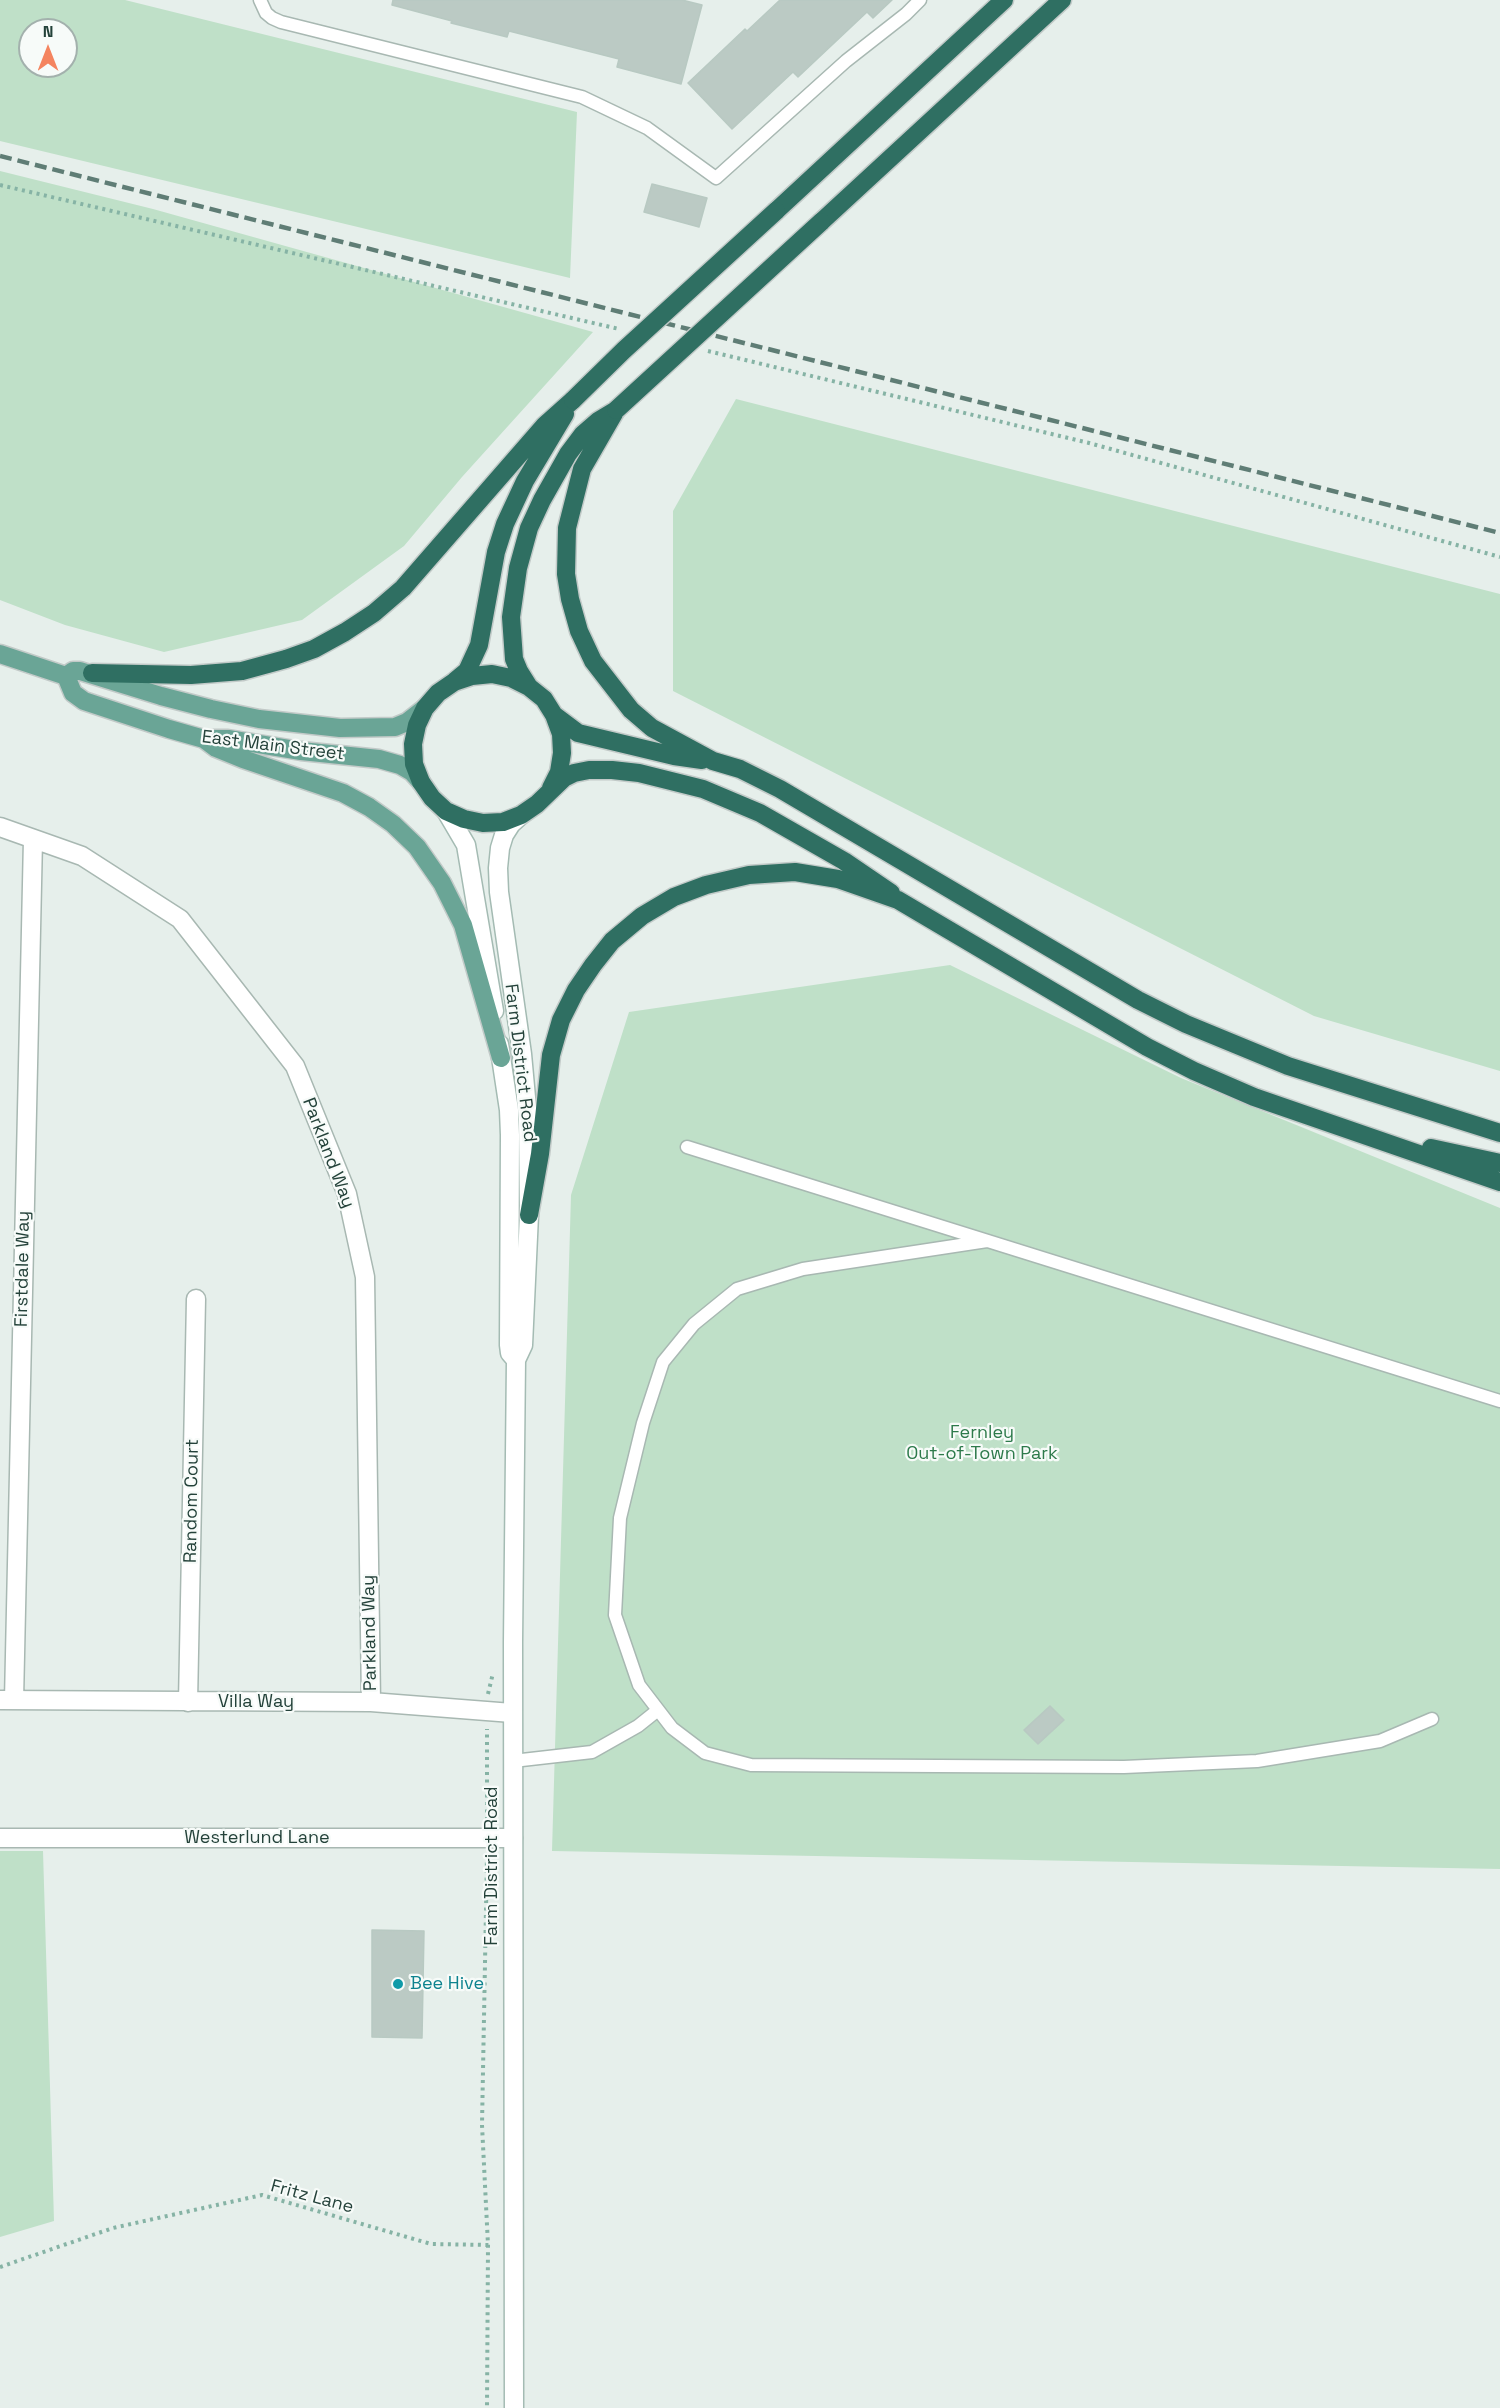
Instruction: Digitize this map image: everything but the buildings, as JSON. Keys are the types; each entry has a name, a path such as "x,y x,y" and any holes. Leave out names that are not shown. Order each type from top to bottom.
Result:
{"highway":[{"path":"92,673 191,675 242,671 305,652 345,632 374,613 403,588 545,425 1004,0"},
{"path":"529,687 514,659 511,617 518,568 529,528 542,500 568,454 583,434 616,410 1062,0"},
{"path":"573,400 525,481 505,524 496,552 479,645 466,671 438,693 425,708 417,725 413,744 414,764 421,782 432,798 446,811 464,819 483,823 503,822 521,815 537,804 564,778 574,773 612,770 639,773 703,789 731,799 793,831 870,878 898,900"},
{"path":"616,410 582,469 571,504 565,552 570,599 579,631 593,662 631,710 652,728 713,761"},
{"path":"454,682 472,676 492,674 511,678 529,687 544,699 554,715 561,734 562,753 558,772 550,790"},
{"path":"554,715 578,733 674,756 713,761 740,769 780,789 1138,1000 1186,1024 1288,1066 1500,1133"},
{"path":"529,1215 540,1154 551,1055 561,1020 582,982 612,941 642,916 675,897 706,885 749,875 795,872 838,879 898,900 1126,1035 1194,1071 1347,1130 1500,1182"},
{"path":"1347,1130 1500,1163"}],"main road":[{"name":"East Main Street","path":"0,654 66,676 74,693 84,701 204,739 228,739 301,751 379,759 400,765 412,772 421,782"},
{"name":"East Main Street","path":"66,676 73,671 92,673 161,696 211,709 303,725 374,729 395,727 408,722 425,708"},
{"path":"204,739 216,748 243,759 343,793 369,807 393,824 417,847 442,883 463,925 501,1058"}],"street":[{"name":"Farm District Road","path":"446,811 466,845 509,1110 509,1345 510,1353 516,1360"},
{"name":"Farm District Road","path":"514,2408 512,1713 516,1360 523,1345 529,1215 528,1119 525,1078 502,915 498,868 504,835 521,815"},
{"name":"Parkland Way","path":"0,827 82,856 180,919 295,1066 347,1194 365,1277 371,1702"},
{"name":"Firstdale Way","path":"7,1700 33,839"},
{"name":"Random Court","path":"188,1702 196,1299"},
{"name":"Villa Way","path":"7,1700 371,1702 512,1713"},
{"name":"Westerlund Lane","path":"0,1838 513,1839"}],"lane":[{"path":"260,0 266,13 281,22 582,97 647,128 717,178 846,61 906,14 920,0"},
{"path":"687,1147 1500,1401"},
{"path":"987,1241 803,1269 737,1289 694,1324 663,1362 643,1423 620,1518 615,1615 639,1685 672,1728 705,1753 751,1765 1124,1767 1257,1761 1380,1741 1432,1719"},
{"path":"513,1761 592,1752 638,1726 658,1710"}],"path":[{"path":"0,185 626,331"},
{"path":"707,350 1089,442 1500,557"},
{"path":"487,2408 488,2245 482,2125 487,1711 489,1685 494,1670"},
{"name":"Fritz Lane","path":"0,2267 113,2228 262,2195 431,2244 515,2245"}],"green space":[{"path":"0,0 125,0 577,112 570,278 0,141"},
{"path":"0,171 153,209 593,332 462,477 404,546 302,620 164,652 65,625 0,600"},
{"path":"736,399 1500,594 1500,1071 1314,1016 673,691 673,511"},
{"name":"Fernley Out-of-Town Park","path":"950,965 1181,1078 1500,1208 1500,1869 552,1851 571,1195 629,1012"},
{"path":"0,1851 43,1851 54,2221 0,2237"}],"railway":[{"path":"0,156 1500,533"}],"place":[{"name":"Bee Hive","path":"398,1984"}]}
